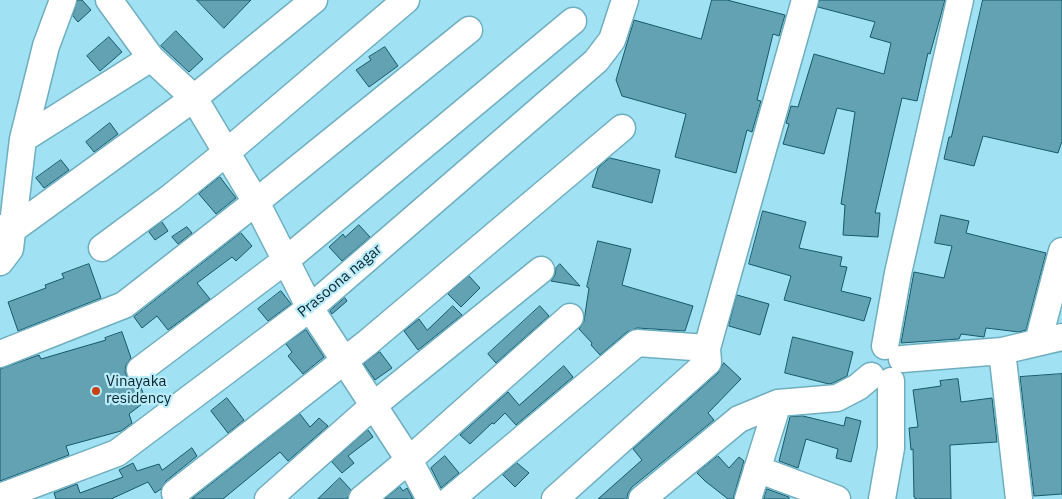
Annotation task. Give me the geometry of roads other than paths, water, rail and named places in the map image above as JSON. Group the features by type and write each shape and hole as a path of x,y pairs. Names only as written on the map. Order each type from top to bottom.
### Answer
{"street":[{"path":"0,262 10,249 6,229 10,166 23,139 46,46 63,0"},
{"path":"109,0 151,58 194,98 256,202 310,308 409,460 430,499"},
{"path":"6,229 194,98 314,0"},
{"path":"102,248 171,197 227,152 406,0"},
{"name":"Prasoona nagar","path":"0,497 32,493 116,453 310,308 596,61 612,40 625,0"},
{"path":"555,499 708,362 707,348 805,0"},
{"path":"882,499 891,448 887,365 898,273 960,0"},
{"path":"140,370 286,260 573,21"},
{"path":"0,354 124,306 469,30"},
{"path":"23,139 151,58"},
{"path":"175,493 345,360 622,128"},
{"path":"642,499 739,419 778,403 837,398 858,387 887,365 1002,350 1050,340 1062,251"},
{"path":"268,499 374,405 541,270"},
{"path":"362,499 409,460 570,317"},
{"path":"451,499 637,343 707,348"},
{"path":"1002,350 1018,499"},
{"path":"748,499 778,403"},
{"path":"757,469 837,499"}],"place":[{"name":"Vinayaka residency","path":"96,391"}]}
